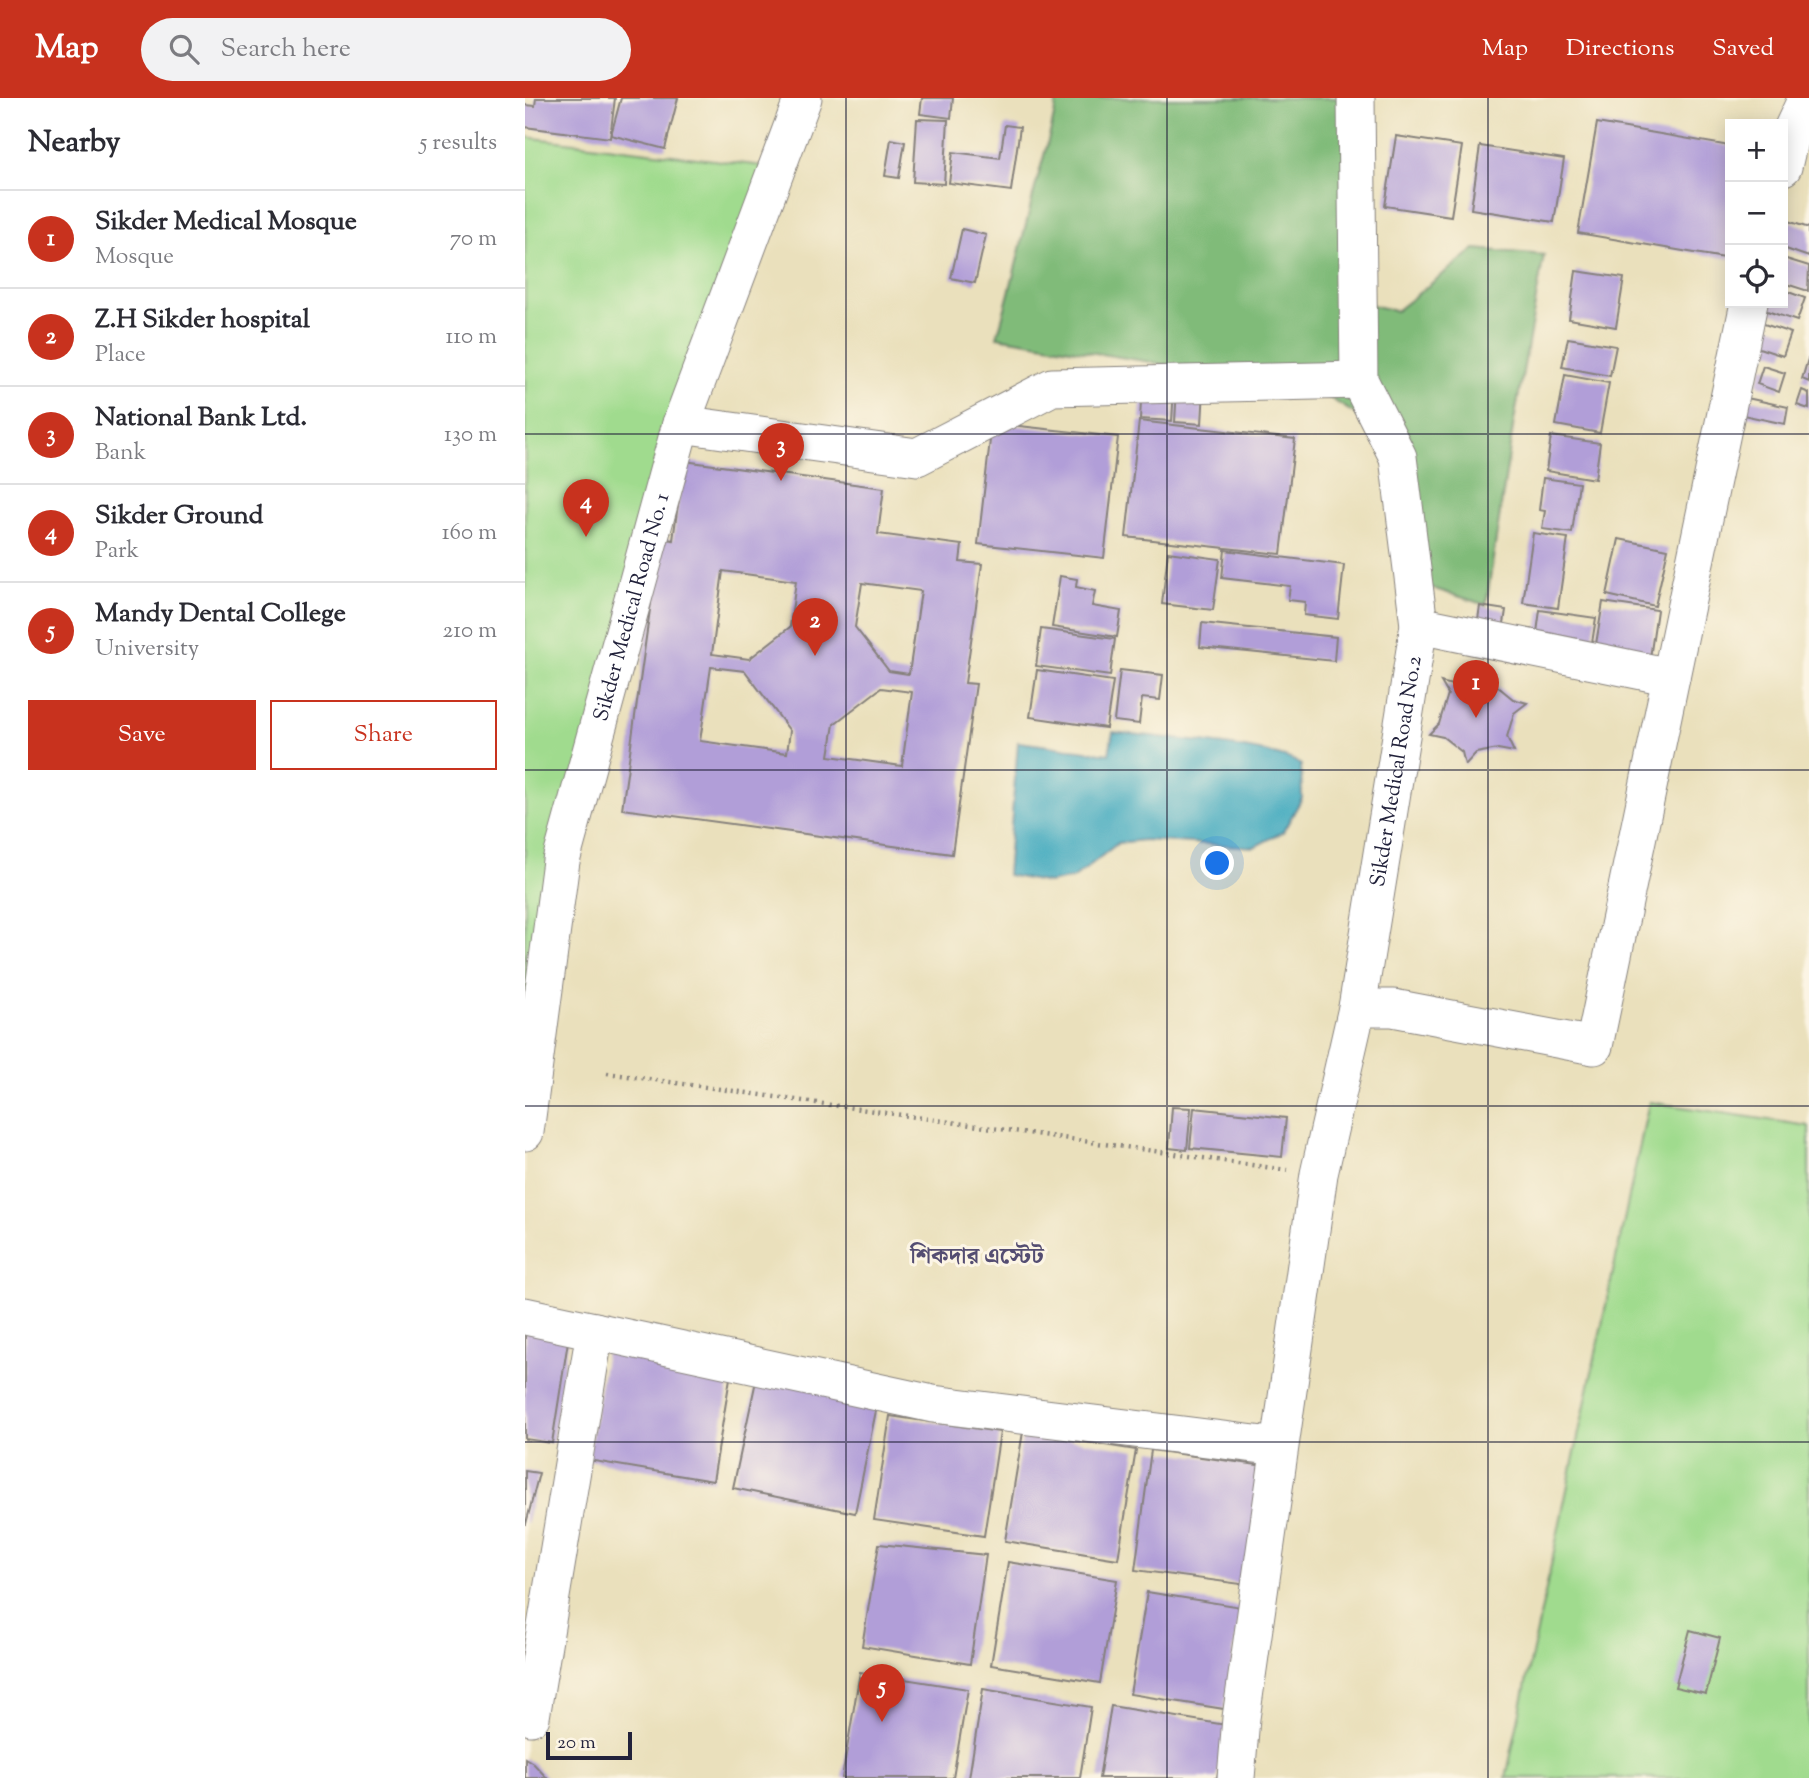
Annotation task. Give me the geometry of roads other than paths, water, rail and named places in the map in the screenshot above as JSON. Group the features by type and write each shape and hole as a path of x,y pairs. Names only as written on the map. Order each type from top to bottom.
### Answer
{"street":[{"name":"Sikder Medical Road No. 1","path":"525,1132 561,861 681,424 803,98"},
{"name":"Sikder Medical Road No.2","path":"1236,1778 1241,1718 1319,1174 1356,1008 1419,625 1398,457 1359,380 1356,98"},
{"path":"1788,145 1791,132 1807,98"},
{"path":"1356,1008 1393,1008 1594,1046 1748,308"},
{"path":"681,424 917,457 1052,387 1359,380"},
{"path":"1419,625 1671,677"},
{"path":"525,1316 933,1404 1279,1447"},
{"path":"531,1717 595,1331"}],"water":[{"path":"1113,732 1242,748 1289,759 1301,765 1302,798 1283,832 1254,847 1144,840 1118,843 1074,878 1048,883 1007,875 1018,742 1109,754"}],"place":[{"name":"National Bank Ltd.","path":"781,481"},
{"name":"Sikder Ground","path":"586,537"},
{"name":"Z.H Sikder hospital","path":"815,656"},
{"name":"Sikder Medical Mosque","path":"1476,718"},
{"name":"Mandy Dental College","path":"882,1722"}],"district":[{"name":"শিকদার এস্টেট","path":"977,1255"}]}
